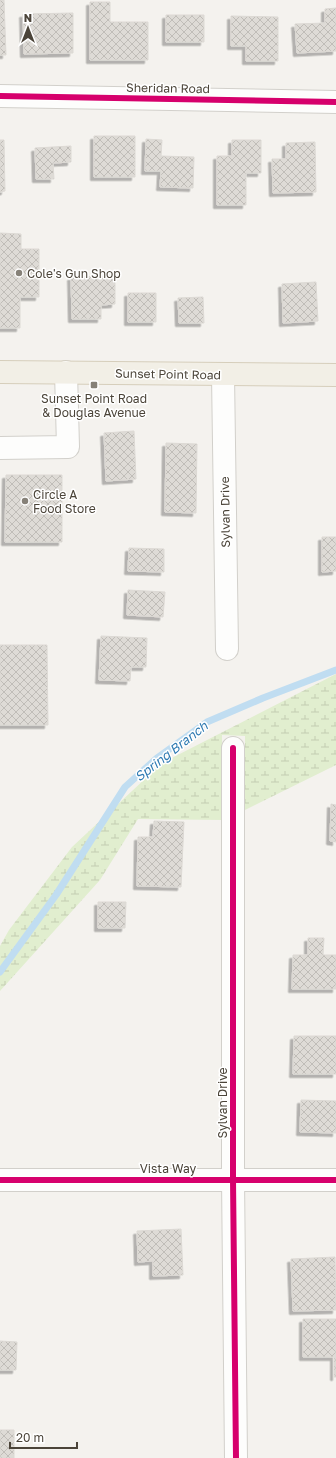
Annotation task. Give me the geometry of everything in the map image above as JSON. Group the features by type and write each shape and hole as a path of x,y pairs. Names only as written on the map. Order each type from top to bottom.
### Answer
{"main road":[{"name":"Sunset Point Road","path":"0,372 336,375"}],"street":[{"name":"Sheridan Road","path":"0,96 336,102"},
{"path":"0,448 68,447 66,372"},
{"name":"Sylvan Drive","path":"223,375 227,649"},
{"name":"Sylvan Drive","path":"233,748 233,1179 236,1458"},
{"name":"Vista Way","path":"0,1180 336,1180"}],"green space":[{"path":"336,674 336,765 245,810 245,736 222,735 222,820 138,819 100,880 0,991 0,946 9,930 72,847 162,763"}],"building":[{"path":"0,0 4,0 6,55 0,55"},
{"path":"90,2 110,2 110,22 148,22 148,60 90,60"},
{"path":"336,8 336,51 297,53 295,24 325,23 325,9"},
{"path":"73,13 73,53 24,54 23,14"},
{"path":"166,15 204,15 204,42 166,42"},
{"path":"231,16 278,17 278,61 246,61 246,46 231,46"},
{"path":"94,136 135,136 135,177 94,177"},
{"path":"146,139 162,140 161,156 194,157 193,188 160,187 161,171 145,171"},
{"path":"0,140 4,140 5,191 0,192"},
{"path":"232,140 261,140 261,173 246,173 246,205 217,205 217,156 232,156"},
{"path":"315,142 316,192 273,193 272,159 286,159 286,143"},
{"path":"71,146 71,162 53,163 54,179 36,179 35,148"},
{"name":"Cole's Gun Shop","path":"0,233 21,234 21,249 39,249 39,297 20,297 20,328 0,328"},
{"path":"115,276 115,304 101,305 101,319 72,319 71,277"},
{"path":"316,282 318,321 283,323 282,284"},
{"path":"128,293 156,293 156,322 128,322"},
{"path":"203,297 204,323 179,323 178,298"},
{"path":"134,431 136,479 106,481 104,433"},
{"path":"166,443 197,444 196,513 165,512"},
{"path":"6,475 62,475 62,542 5,542"},
{"path":"322,537 336,537 336,571 322,572"},
{"path":"129,548 164,549 164,572 128,571"},
{"path":"128,590 165,592 163,617 127,615"},
{"path":"101,636 147,638 146,667 131,667 130,681 99,680"},
{"path":"0,645 47,645 48,725 0,725"},
{"path":"331,804 336,805 336,842 330,841"},
{"path":"154,821 184,822 181,887 137,886 138,837 153,837"},
{"path":"98,902 126,902 125,928 98,928"},
{"path":"308,938 324,938 323,955 336,955 336,989 292,989 293,955 308,955"},
{"path":"294,1036 336,1036 336,1074 293,1074"},
{"path":"301,1100 336,1101 336,1133 300,1132"},
{"path":"181,1229 183,1275 153,1276 153,1261 138,1262 137,1231"},
{"path":"335,1257 336,1310 293,1311 291,1259"},
{"path":"303,1319 336,1319 336,1377 334,1377 334,1357 303,1357"},
{"path":"0,1341 17,1342 16,1370 0,1370"},
{"path":"0,1430 14,1430 14,1458 0,1458"}],"waterway":[{"name":"Spring Branch","path":"0,972 56,895 125,787 157,758 207,722 263,698 336,670"}],"cycle path":[{"path":"0,96 336,102"},
{"path":"233,748 233,1179 236,1458"},
{"path":"0,1180 336,1180"}],"place":[{"name":"Cole's Gun Shop","path":"19,273"},
{"name":"Sunset Point Road & Douglas Avenue","path":"94,385"},
{"name":"Circle A Food Store","path":"25,501"}]}
